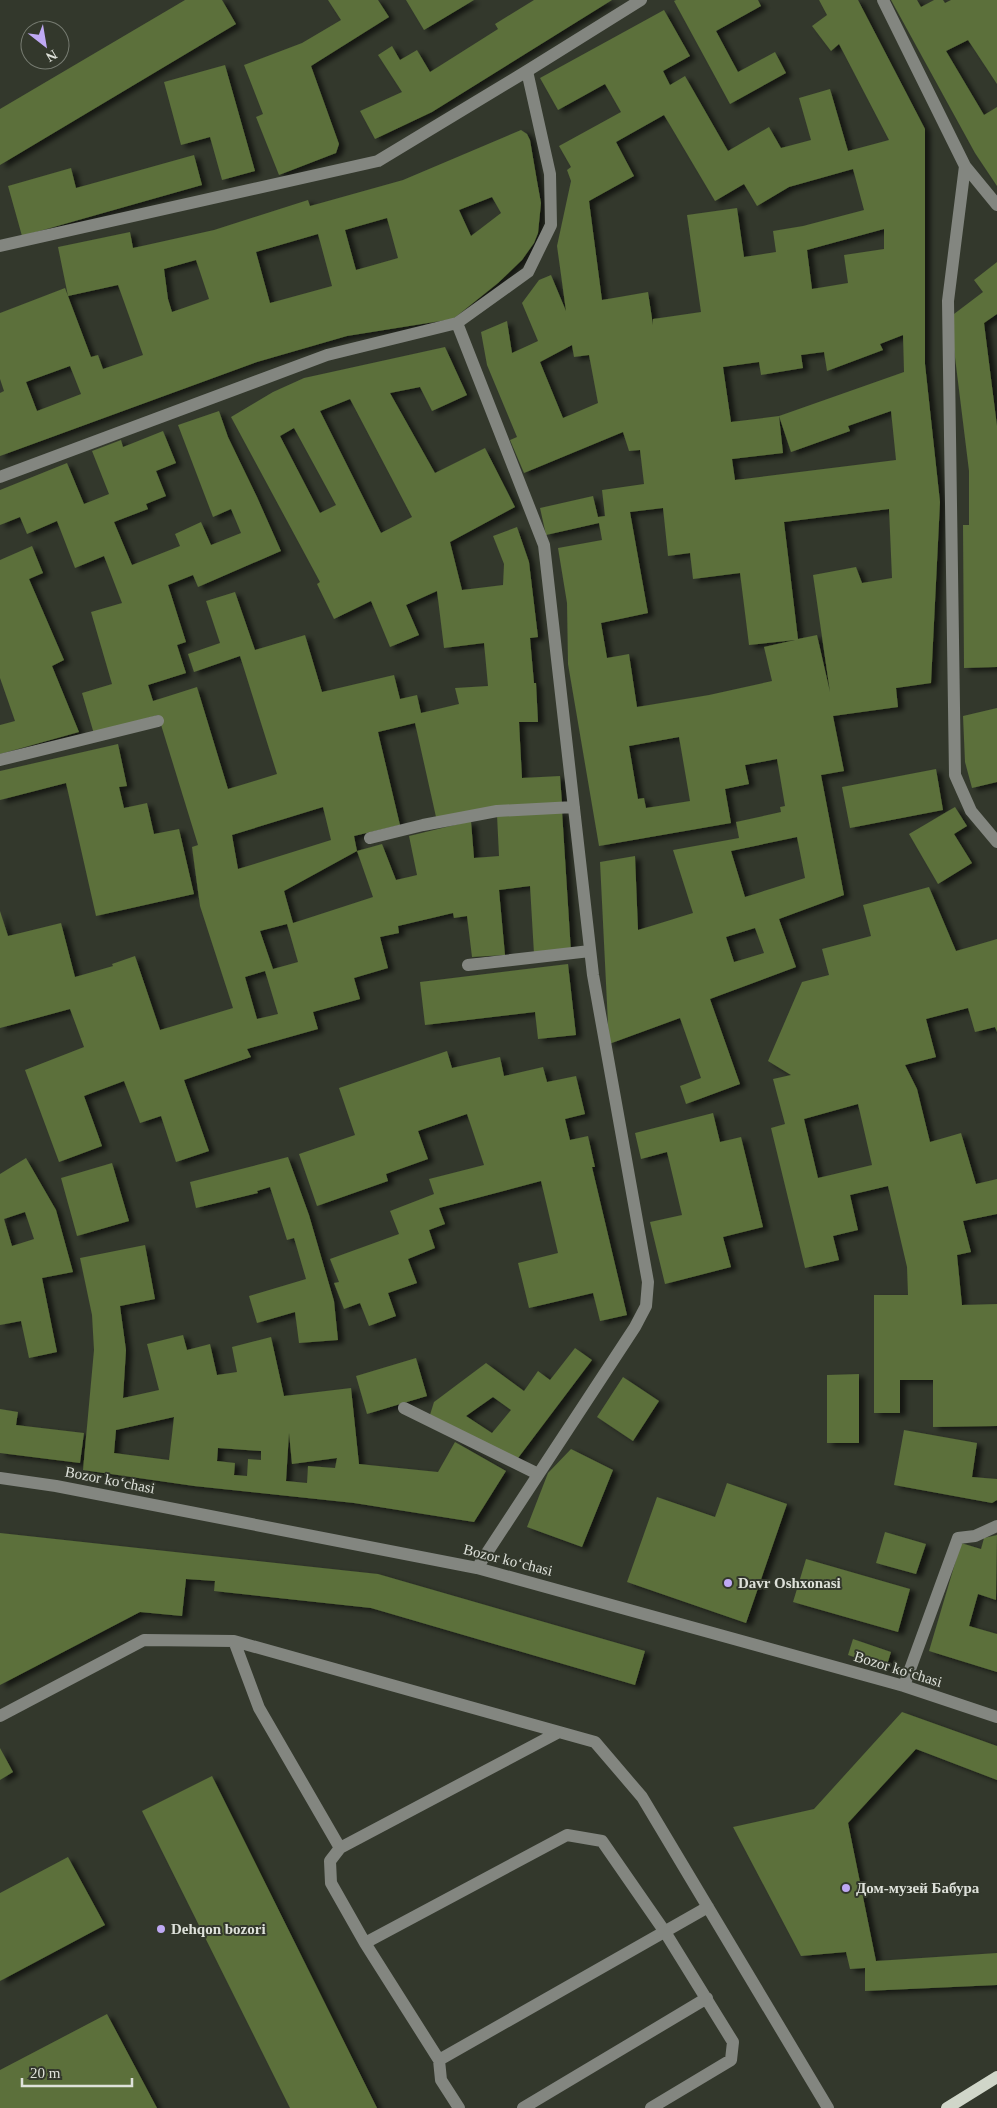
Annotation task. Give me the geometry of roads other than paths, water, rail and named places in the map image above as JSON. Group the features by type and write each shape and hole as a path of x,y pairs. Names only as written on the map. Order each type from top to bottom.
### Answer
{"main road":[{"path":"947,2108 997,2077"}],"street":[{"path":"0,246 378,161 528,71 641,0"},
{"path":"883,0 965,166 997,205"},
{"path":"0,476 327,355 457,323 528,272 551,225 550,174 528,71"},
{"path":"965,166 948,301 955,775 971,810 997,842"},
{"path":"457,323 544,545 590,951 648,1282 646,1306 635,1327 478,1568"},
{"path":"0,760 158,722"},
{"path":"370,838 423,825 497,811 574,806"},
{"path":"468,965 590,951"},
{"path":"404,1408 538,1474"},
{"name":"Bozor koʻchasi","path":"0,1478 56,1486 478,1568 904,1686 997,1717"},
{"path":"904,1686 958,1538 975,1536 997,1526"},
{"path":"0,1716 144,1640 234,1641 595,1742 642,1797 828,2108"},
{"path":"234,1641 259,1708 340,1848"},
{"path":"460,2108 442,2080 439,2060 330,1883 330,1861 340,1848 559,1732"},
{"path":"366,1943 567,1835 602,1841 665,1932 733,2042 731,2060 651,2108"},
{"path":"439,2060 708,1908"},
{"path":"523,2108 706,1998"}],"place":[{"name":"Davr Oshxonasi","path":"728,1583"},
{"name":"Дом-музей Бабура","path":"846,1888"},
{"name":"Dehqon bozori","path":"161,1929"}]}
